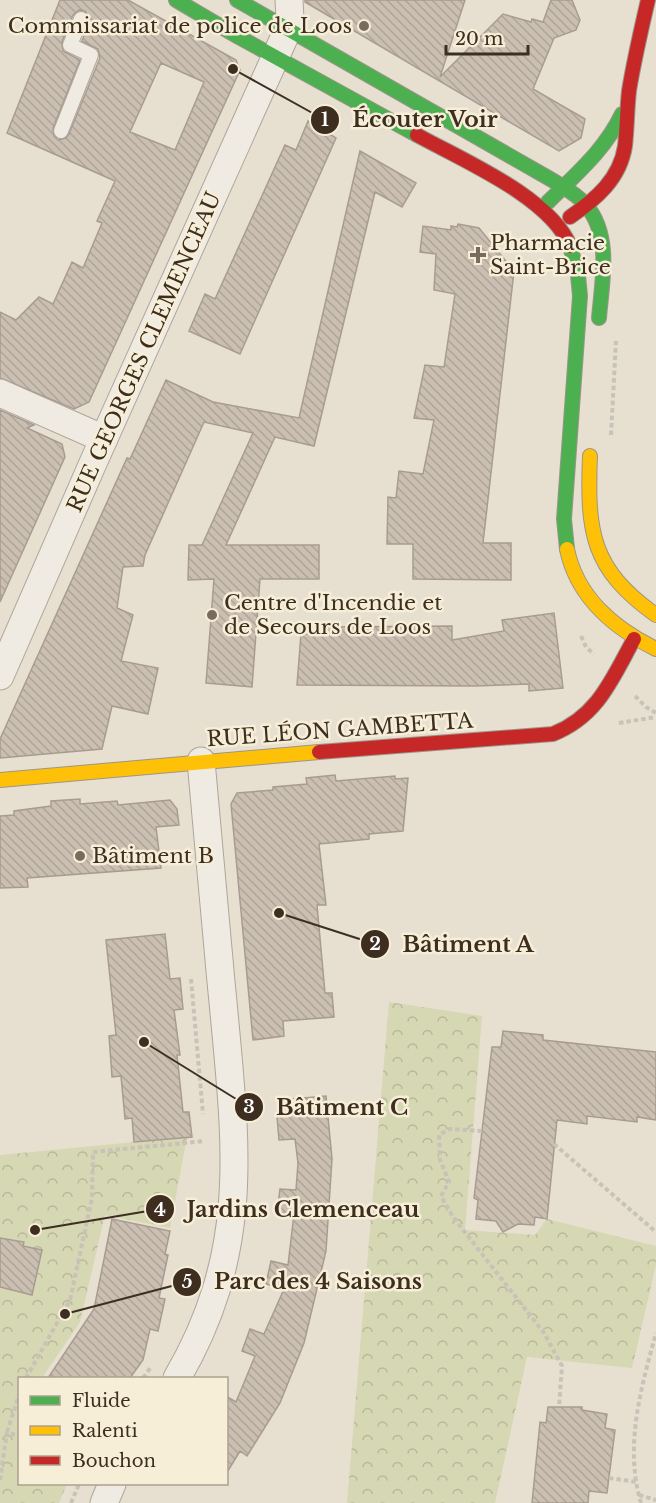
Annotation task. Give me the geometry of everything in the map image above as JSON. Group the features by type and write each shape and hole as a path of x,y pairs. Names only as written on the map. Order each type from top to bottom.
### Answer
{"main road":[{"path":"176,0 504,183 543,209 559,224 576,260 580,282 564,519 570,562 575,576 591,601 604,615 634,639 656,649"},
{"path":"237,0 562,186 587,206 598,224 603,242 599,328"},
{"path":"559,224 587,206 607,186 620,165 626,136 628,101 648,0"},
{"path":"543,209 562,186 590,162 608,142 628,101"},
{"path":"591,445 589,500 591,527 600,554 614,579 632,599 656,615"},
{"name":"RUE LÉON GAMBETTA","path":"0,780 201,761 553,734 576,725 594,709 634,639"}],"street":[{"path":"288,29 289,0"},
{"name":"RUE GEORGES CLEMENCEAU","path":"0,676 288,29"},
{"path":"0,393 104,439"},
{"path":"178,1377 214,1301 227,1245 234,1188 234,1125 201,761"},
{"path":"104,1503 112,1485"}],"lane":[{"path":"61,131 91,55 70,45 81,19"}],"path":[{"path":"610,444 617,337"},
{"path":"190,970 203,1118"},
{"path":"204,1130 205,1151"},
{"path":"482,1131 449,1130 439,1134 440,1160 448,1182 441,1196 453,1216 544,1334 558,1358 562,1366 559,1407"},
{"path":"27,1377 69,1300 92,1198 93,1152 205,1141"},
{"path":"554,1144 656,1232"},
{"path":"640,1503 634,1461 634,1420 656,1333"},
{"path":"144,1377 157,1357"},
{"path":"0,1480 8,1432 18,1399"},
{"path":"8,1432 18,1436"},
{"path":"609,1478 637,1482"},
{"path":"71,1503 78,1485"},
{"path":"638,1495 656,1500"}],"green space":[{"path":"389,1002 482,1016 465,1230 535,1235 547,1219 656,1246 656,1265 632,1368 527,1357 495,1503 347,1503"},
{"path":"187,1137 170,1228 105,1215 80,1322 43,1377 18,1377 18,1485 67,1485 59,1503 0,1503 0,1155"}],"building":[{"path":"60,0 128,0 236,60 240,70 89,402 74,409 0,378 0,312 16,320 39,297 53,304 72,262 83,268 102,223 97,221 115,181 7,133","holes":["79,10 85,11 90,18 82,41 98,49 100,58 69,134 66,138 58,140 54,136 53,128 80,60 63,51 62,42 73,15","161,63 204,82 175,150 130,132"]},
{"path":"305,0 465,0 440,77 503,14 531,22 532,19 543,22 551,0 572,0 580,20 576,30 554,38 533,89 585,119 581,138 559,151"},
{"path":"308,121 336,138 240,354 189,331 205,294 215,299 285,145 296,150"},
{"path":"360,151 416,183 402,207 375,192 314,446 275,437 226,545 319,545 319,579 260,579 252,687 206,683 214,579 188,580 189,545 202,545 253,433 204,422 145,555 143,566 123,567 117,608 133,615 121,661 158,668 148,714 112,706 102,749 0,758 0,739 127,458 130,459 166,380 213,402 299,418"},
{"path":"458,224 479,228 514,271 483,543 511,543 511,580 413,579 413,544 387,544 388,497 396,498 399,471 423,474 434,420 414,418 425,365 444,367 455,294 434,290 436,254 420,252 423,226 451,230 451,226 457,227"},
{"path":"0,410 34,425 27,428 62,444 65,457 0,602"},
{"path":"554,613 563,688 529,691 529,684 297,685 301,634 326,634 326,627 452,626 452,640 504,631 502,620"},
{"path":"335,775 336,781 395,776 395,779 408,778 403,831 369,834 369,839 319,844 326,905 317,905 325,993 332,993 334,1017 283,1021 284,1036 253,1040 231,804 237,793 307,784 306,778"},
{"name":"Bâtiment B","path":"80,799 80,804 117,801 118,805 170,800 177,809 179,825 156,827 161,868 27,878 28,887 0,888 0,816 14,815 14,811 51,806 51,801"},
{"path":"165,934 170,979 180,978 183,1009 174,1010 180,1055 177,1055 183,1112 189,1112 192,1137 134,1142 132,1118 125,1119 121,1076 112,1077 109,1036 116,1035 106,940"},
{"path":"503,1031 543,1035 543,1040 656,1052 656,1120 637,1117 637,1122 587,1116 587,1124 557,1120 547,1219 535,1217 534,1225 518,1224 503,1232 496,1221 476,1219 478,1200 474,1198 492,1047 501,1047"},
{"path":"326,1096 332,1159 326,1251 304,1343 280,1403 247,1456 240,1451 228,1471 228,1397 236,1402 255,1356 242,1351 250,1329 264,1334 284,1289 266,1284 271,1261 288,1265 294,1214 277,1213 280,1189 296,1190 298,1163 295,1139 279,1140 277,1117 294,1115 292,1099"},
{"path":"112,1219 170,1231 165,1254 168,1255 159,1298 165,1299 158,1331 150,1329 143,1360 131,1377 49,1377 94,1309"},
{"path":"0,1238 24,1242 23,1246 42,1250 32,1295 0,1287"},
{"path":"548,1407 582,1407 582,1410 607,1414 605,1428 615,1430 607,1493 589,1491 588,1503 532,1503 540,1422 546,1423"}],"traffic: fast":[{"path":"176,0 417,135"},
{"path":"237,0 578,197 594,217 602,245 603,274 599,318"},
{"path":"548,202 598,150 622,114"},
{"path":"567,549 564,519 580,296 578,275 570,246"}],"traffic: slow":[{"path":"590,456 590,506 592,528 598,547 606,565 618,581 634,598 656,615"},
{"path":"567,549 572,567 588,597 612,621 656,649"},
{"path":"0,780 319,752"}],"traffic: jam":[{"path":"570,217 598,195 612,178 622,158 629,91 648,0"},
{"path":"417,135 480,168 525,196 560,228 570,246"},
{"path":"319,752 553,734 582,717 593,707 611,682 634,639"}],"place":[{"name":"Commissariat de police de Loos","path":"364,26"},
{"name":"Écouter Voir","path":"233,69"},
{"name":"Pharmacie Saint-Brice","path":"478,255"},
{"name":"Centre d'Incendie et de Secours de Loos","path":"212,615"},
{"name":"Bâtiment B","path":"80,856"},
{"name":"Bâtiment A","path":"279,913"},
{"name":"Bâtiment C","path":"144,1042"},
{"name":"Jardins Clemenceau","path":"35,1230"},
{"name":"Parc des 4 Saisons","path":"65,1314"}]}
